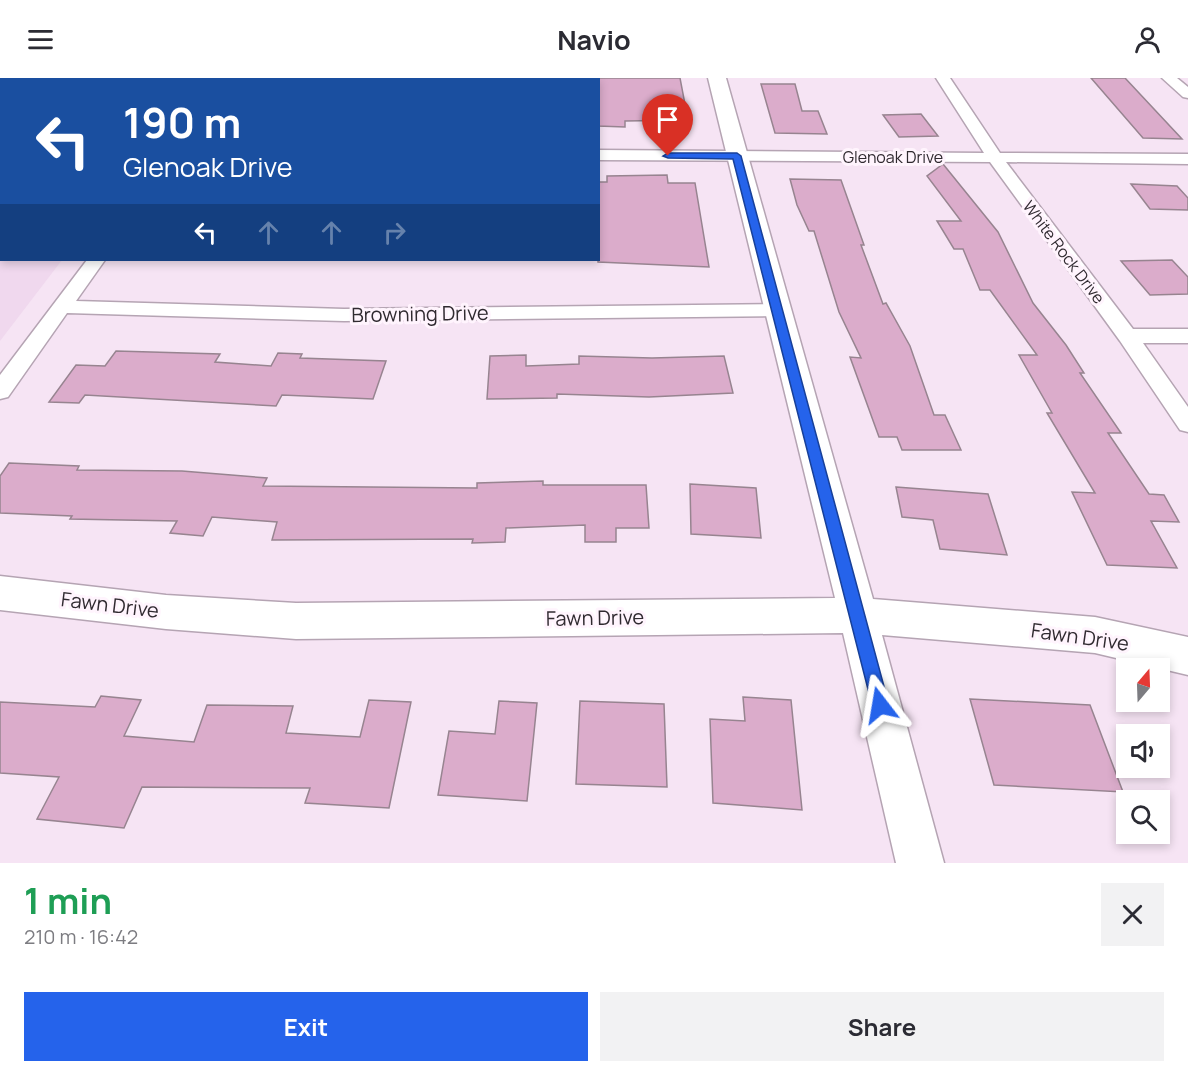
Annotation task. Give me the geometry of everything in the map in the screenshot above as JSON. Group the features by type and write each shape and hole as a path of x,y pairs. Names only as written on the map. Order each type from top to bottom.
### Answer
{"street":[{"path":"717,78 858,615 920,863"},
{"name":"White Rock Drive","path":"943,78 995,158 1127,336 1188,424"},
{"path":"1169,78 1188,94"},
{"name":"Glenoak Drive","path":"600,155 1188,159"},
{"path":"0,391 95,261"},
{"name":"Browning Drive","path":"62,307 344,315 778,310"},
{"path":"1127,336 1188,336"},
{"name":"Fawn Drive","path":"0,593 166,612 296,621 858,615 1095,635 1188,656"}],"shaded area":[{"path":"0,261 61,261 0,341"}],"building":[{"path":"600,78 680,78 688,120 625,121 625,127 600,126"},
{"path":"1091,78 1125,78 1182,139 1143,138"},
{"path":"761,84 795,84 802,111 818,111 827,134 775,133"},
{"path":"921,114 938,136 899,137 883,115"},
{"path":"943,164 998,232 1033,303 1066,345 1084,373 1080,373 1121,433 1108,433 1149,494 1164,495 1179,522 1151,521 1177,568 1107,565 1072,492 1095,493 1047,413 1052,413 1019,355 1037,355 990,290 980,290 963,249 954,249 937,221 961,221 927,176"},
{"path":"667,175 668,183 695,183 709,267 598,262 600,261 600,182 607,182 607,176"},
{"path":"790,179 841,180 864,245 861,245 883,304 886,303 910,346 934,415 945,415 961,450 902,450 897,437 879,437 850,357 861,358 839,312 814,231 809,231 797,205"},
{"path":"1131,184 1177,186 1188,198 1188,210 1150,209"},
{"path":"1172,260 1188,277 1188,294 1150,295 1121,261"},
{"path":"116,351 220,354 215,362 271,366 278,353 302,354 300,358 386,361 373,399 282,395 276,406 85,395 79,403 49,402 76,365 105,366"},
{"path":"526,355 526,366 579,364 579,356 652,358 724,356 733,393 649,397 557,394 557,398 487,399 490,356"},
{"path":"9,463 79,466 77,470 182,471 267,478 263,486 477,488 477,483 543,481 543,485 646,485 649,528 616,528 616,542 585,542 585,525 506,528 505,542 472,543 473,539 272,540 277,522 212,517 203,536 170,533 177,521 70,519 72,516 0,513 0,476"},
{"path":"690,484 756,488 761,538 691,534"},
{"path":"896,487 988,494 1007,555 940,549 933,520 902,517"},
{"path":"101,696 141,700 124,736 194,742 207,705 293,706 286,733 360,737 369,700 411,702 389,808 305,803 310,788 142,787 124,828 37,819 59,777 0,773 0,702 95,707"},
{"path":"743,697 791,700 802,810 713,803 710,719 745,721"},
{"path":"970,699 1090,705 1122,790 1116,792 994,785"},
{"path":"499,701 537,703 527,801 438,795 449,731 495,734"},
{"path":"580,701 664,704 667,787 576,784"}],"route":[{"path":"668,156 737,156 880,705"}]}
